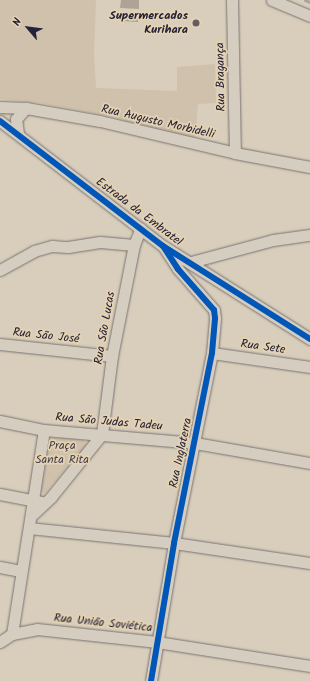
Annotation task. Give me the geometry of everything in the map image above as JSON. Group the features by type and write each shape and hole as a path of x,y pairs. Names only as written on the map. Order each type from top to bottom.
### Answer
{"street":[{"name":"Rua Bragança","path":"232,0 235,153"},
{"path":"272,0 310,16"},
{"name":"Rua Augusto Morbidelli","path":"0,107 26,108 100,121 235,153 310,167"},
{"path":"18,133 16,119 26,108"},
{"name":"Estrada da Embratel","path":"0,121 18,133 163,246 191,262 310,339"},
{"name":"Rua São Lucas","path":"102,434 112,356 134,245 141,228"},
{"path":"191,262 273,240 310,235"},
{"path":"0,270 34,251 52,246 68,247 100,242 134,245"},
{"name":"Rua Inglaterra","path":"151,681 174,543 212,353 214,310 178,269 163,246"},
{"name":"Rua São José","path":"0,344 112,356"},
{"name":"Rua Sete","path":"212,353 310,367"},
{"name":"Rua São Judas Tadeu","path":"0,422 44,430 195,443 310,463"},
{"path":"39,502 44,430"},
{"path":"0,642 12,634 21,571 32,515 39,502 102,434"},
{"path":"0,494 39,502"},
{"path":"29,528 174,543 310,564"},
{"path":"0,566 21,571"},
{"name":"Rua União Soviética","path":"12,634 36,629 157,642 310,666"}],"green space":[{"path":"0,0 96,0 94,53 96,88 177,91 177,67 215,64 216,103 198,104 195,139 112,117 41,103 0,99"},
{"name":"Praça Santa Rita","path":"54,436 83,440 87,445 44,494 39,489 48,441"}],"shaded area":[{"path":"121,0 139,0 139,9 120,8"},
{"path":"121,13 138,13 138,22 120,21"}],"waterway":[{"path":"305,0 310,2"}],"cycle path":[{"path":"0,121 163,246 310,339"},
{"path":"151,681 174,543 212,353 215,318 214,310 178,269 163,246"}],"place":[{"name":"Supermercados Kurihara","path":"196,23"}]}
